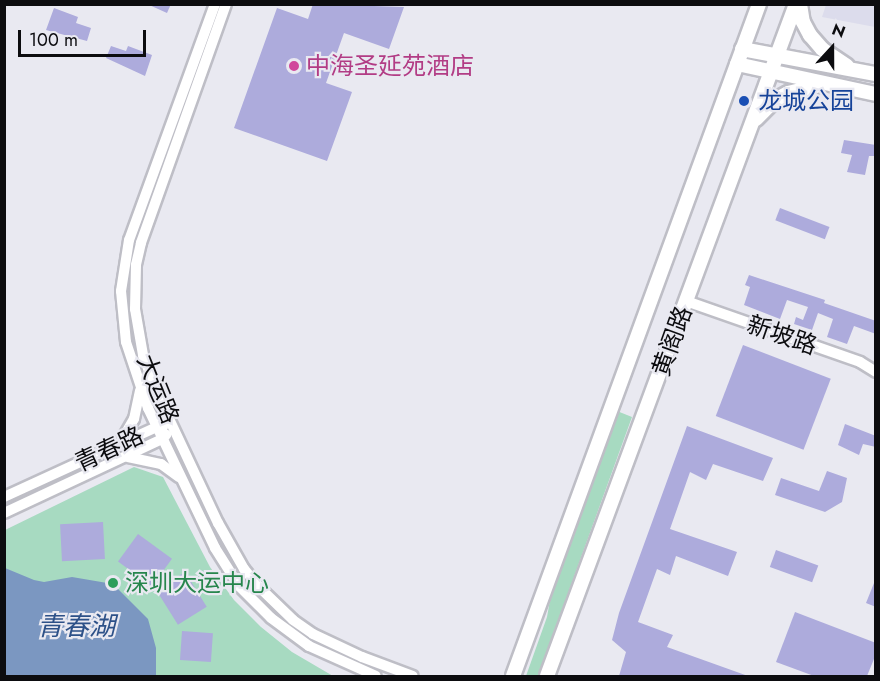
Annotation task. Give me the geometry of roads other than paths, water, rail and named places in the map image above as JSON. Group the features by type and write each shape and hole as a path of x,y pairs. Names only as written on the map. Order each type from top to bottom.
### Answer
{"main road":[{"name":"黄阁路","path":"513,676 759,4"},
{"name":"黄阁路","path":"550,673 776,58 798,4"},
{"path":"798,4 803,22 822,49 857,71"},
{"path":"742,50 776,58 876,74"},
{"path":"737,64 876,94"},
{"path":"751,126 762,111 788,93 816,86 832,86"},
{"path":"501,676 519,659"}],"street":[{"name":"大运路","path":"215,4 136,216 123,265 122,316 126,342 140,388 162,439 226,569 252,600 271,618 309,646 376,676"},
{"name":"大运路","path":"226,4 147,222 136,265 135,309 143,356 172,426 232,550 244,569 274,603 293,620 337,646 413,676"},
{"name":"新坡路","path":"686,301 860,362 876,372"},
{"path":"117,445 134,419 140,388"},
{"name":"青春路","path":"4,497 157,427 172,426"},
{"name":"青春路","path":"4,513 162,439 172,426"},
{"path":"124,457 142,458 161,464 183,482"}],"water":[{"name":"青春湖","path":"5,568 44,582 72,577 113,584 148,619 156,648 156,676 5,676"}],"place":[{"name":"中海圣延苑酒店","path":"294,66"},
{"name":"龙城公园","path":"744,101"},
{"name":"深圳大运中心","path":"113,583"}]}
